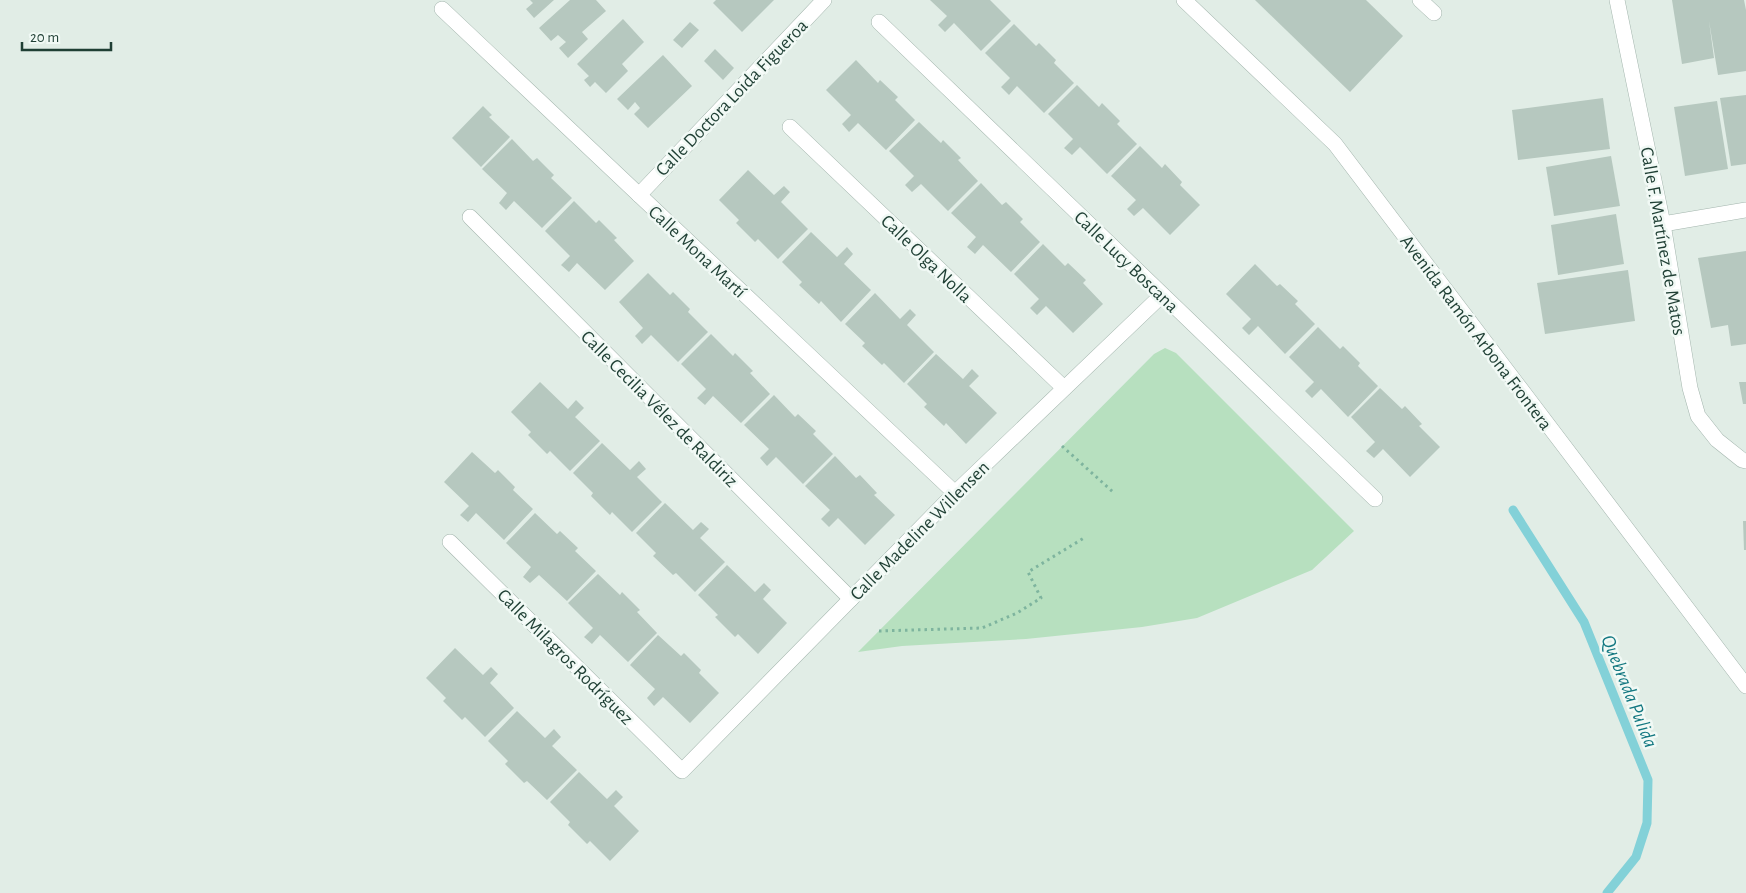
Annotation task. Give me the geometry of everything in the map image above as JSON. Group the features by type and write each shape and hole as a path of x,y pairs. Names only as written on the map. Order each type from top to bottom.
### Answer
{"street":[{"name":"Calle Doctora Loida Figueroa","path":"639,195 824,0"},
{"name":"Avenida Ramón Arbona Frontera","path":"1184,0 1335,144 1746,686"},
{"path":"1420,0 1434,13"},
{"name":"Calle F. Martínez de Matos","path":"1617,0 1663,224 1690,388 1698,416 1717,440 1742,460 1746,461"},
{"name":"Calle Mona Martí","path":"442,9 955,494"},
{"name":"Calle Lucy Boscana","path":"879,22 1375,500"},
{"name":"Calle Olga Nolla","path":"790,127 1064,388"},
{"path":"1663,224 1746,210"},
{"name":"Calle Cecilia Vélez de Raldiriz","path":"470,217 850,600"},
{"name":"Calle Madeline Willensen","path":"682,771 955,494 1162,295"},
{"name":"Calle Milagros Rodríguez","path":"450,542 682,771"}],"path":[{"path":"1062,446 1113,492"},
{"path":"879,631 982,628 1017,613 1041,598 1028,572 1084,538"}],"green space":[{"path":"1165,348 1176,353 1354,531 1312,570 1197,618 1142,627 1026,639 902,646 858,652 1154,354"}],"building":[{"path":"530,0 554,0 534,18 526,9 533,3"},
{"path":"570,0 596,0 606,11 582,32 588,39 568,58 559,48 566,42 558,35 551,41 539,28"},
{"path":"716,0 774,0 742,32 713,3"},
{"path":"930,0 990,0 1011,21 981,51 954,23 945,32 938,25 947,16"},
{"path":"1255,0 1366,0 1403,36 1350,92"},
{"path":"1672,0 1744,0 1746,10 1746,71 1718,75 1709,21 1714,58 1682,64"},
{"path":"623,19 644,42 622,64 628,71 606,93 595,82 590,87 584,80 589,76 577,64"},
{"path":"690,22 699,30 682,48 673,40"},
{"path":"1014,24 1036,46 1039,43 1056,60 1054,63 1074,83 1044,113 1017,86 1009,95 1001,87 1010,78 985,53"},
{"path":"715,49 734,68 723,80 704,61"},
{"path":"663,55 692,86 648,128 634,114 640,108 635,102 628,110 617,99"},
{"path":"856,60 878,83 880,80 898,97 895,100 915,120 886,150 858,123 849,132 842,124 851,115 826,90"},
{"path":"1077,85 1099,107 1102,103 1120,121 1117,124 1137,144 1107,174 1080,147 1072,155 1064,148 1073,139 1048,114"},
{"path":"1746,95 1746,164 1731,166 1720,98"},
{"path":"1603,98 1610,149 1518,160 1512,110"},
{"path":"1717,101 1728,169 1685,176 1674,107"},
{"path":"483,106 492,115 489,117 510,137 481,167 452,138"},
{"path":"919,122 941,143 943,140 961,158 958,160 978,181 948,211 921,184 912,192 905,185 914,176 889,151"},
{"path":"512,139 533,161 537,158 554,175 551,178 572,198 542,228 514,201 506,210 499,203 507,193 482,169"},
{"path":"1140,146 1162,168 1165,164 1182,182 1180,185 1200,205 1170,235 1143,208 1134,216 1127,209 1136,200 1111,176"},
{"path":"1611,156 1620,206 1554,216 1546,167"},
{"path":"748,170 774,195 784,186 790,192 781,202 808,229 778,259 758,239 755,242 736,223 739,220 719,200"},
{"path":"981,183 1002,205 1006,202 1023,219 1020,222 1040,242 1011,272 983,245 975,254 967,247 976,237 951,213"},
{"path":"574,201 596,223 599,220 617,238 614,240 634,261 605,290 577,263 569,272 561,265 570,256 545,231"},
{"path":"1616,214 1624,264 1558,275 1551,225"},
{"path":"811,232 837,257 847,247 853,254 844,264 871,290 841,322 821,301 819,304 799,285 802,282 782,262"},
{"path":"1043,244 1065,266 1068,263 1086,280 1083,283 1103,304 1073,333 1046,306 1037,315 1030,308 1039,299 1014,274"},
{"path":"1746,251 1746,344 1731,346 1728,325 1711,328 1698,258"},
{"path":"1255,264 1277,286 1280,284 1298,301 1295,304 1315,324 1285,354 1258,326 1249,335 1242,328 1251,319 1226,294"},
{"path":"1628,270 1635,321 1545,334 1537,283"},
{"path":"648,273 670,295 673,292 690,309 688,312 708,332 678,362 651,335 642,344 635,336 643,328 619,302"},
{"path":"875,293 900,319 910,309 916,315 907,325 934,352 904,383 884,363 882,365 862,346 865,343 845,324"},
{"path":"1318,327 1340,349 1343,346 1360,363 1358,366 1378,386 1348,417 1321,389 1312,398 1305,391 1314,382 1289,357"},
{"path":"711,334 733,356 735,353 753,371 750,373 770,394 741,423 713,396 705,405 697,398 706,389 681,364"},
{"path":"936,354 963,379 972,369 979,376 969,386 997,413 966,444 946,423 944,426 924,407 927,404 907,384"},
{"path":"540,382 568,409 576,400 584,408 575,417 600,441 570,471 550,451 547,454 528,435 531,432 511,412"},
{"path":"1739,382 1746,382 1746,404 1743,404"},
{"path":"1380,388 1402,409 1405,406 1422,424 1419,426 1440,447 1410,477 1383,449 1374,458 1366,451 1375,442 1351,417"},
{"path":"774,395 795,417 798,414 816,431 813,434 833,454 803,484 776,457 767,466 760,458 769,449 744,425"},
{"path":"602,443 630,470 639,461 646,469 637,477 662,502 632,532 612,512 610,515 591,496 593,493 573,473"},
{"path":"472,452 495,473 498,470 515,487 513,490 533,509 504,540 476,513 468,522 460,515 469,506 444,482"},
{"path":"835,456 856,478 860,475 877,493 874,495 895,515 865,545 838,518 829,527 821,519 830,510 805,486"},
{"path":"665,503 693,530 701,522 709,529 700,538 725,562 695,592 676,573 673,575 653,556 656,553 636,533"},
{"path":"535,513 557,534 560,531 578,548 575,551 596,571 567,601 539,575 530,583 523,577 531,567 506,543"},
{"path":"1743,521 1746,521 1746,550 1744,550"},
{"path":"727,565 755,592 764,583 771,590 763,599 787,623 758,654 738,634 735,637 715,617 718,615 698,595"},
{"path":"598,574 620,595 622,592 640,610 637,612 657,633 628,662 600,635 592,644 584,637 593,628 568,603"},
{"path":"658,635 681,656 684,653 701,670 699,673 719,693 690,723 663,697 654,706 647,698 655,689 630,665"},
{"path":"455,648 483,675 491,667 498,674 490,683 514,708 485,737 465,717 462,720 443,701 446,698 426,678"},
{"path":"517,711 545,738 554,729 561,737 552,746 577,770 547,800 527,781 524,783 505,764 508,761 488,741"},
{"path":"579,772 607,799 616,790 623,797 614,806 639,831 610,861 590,841 587,844 568,825 570,822 550,802"}],"waterway":[{"name":"Quebrada Pulida","path":"1513,510 1584,622 1648,780 1647,823 1636,857 1607,893"}]}
